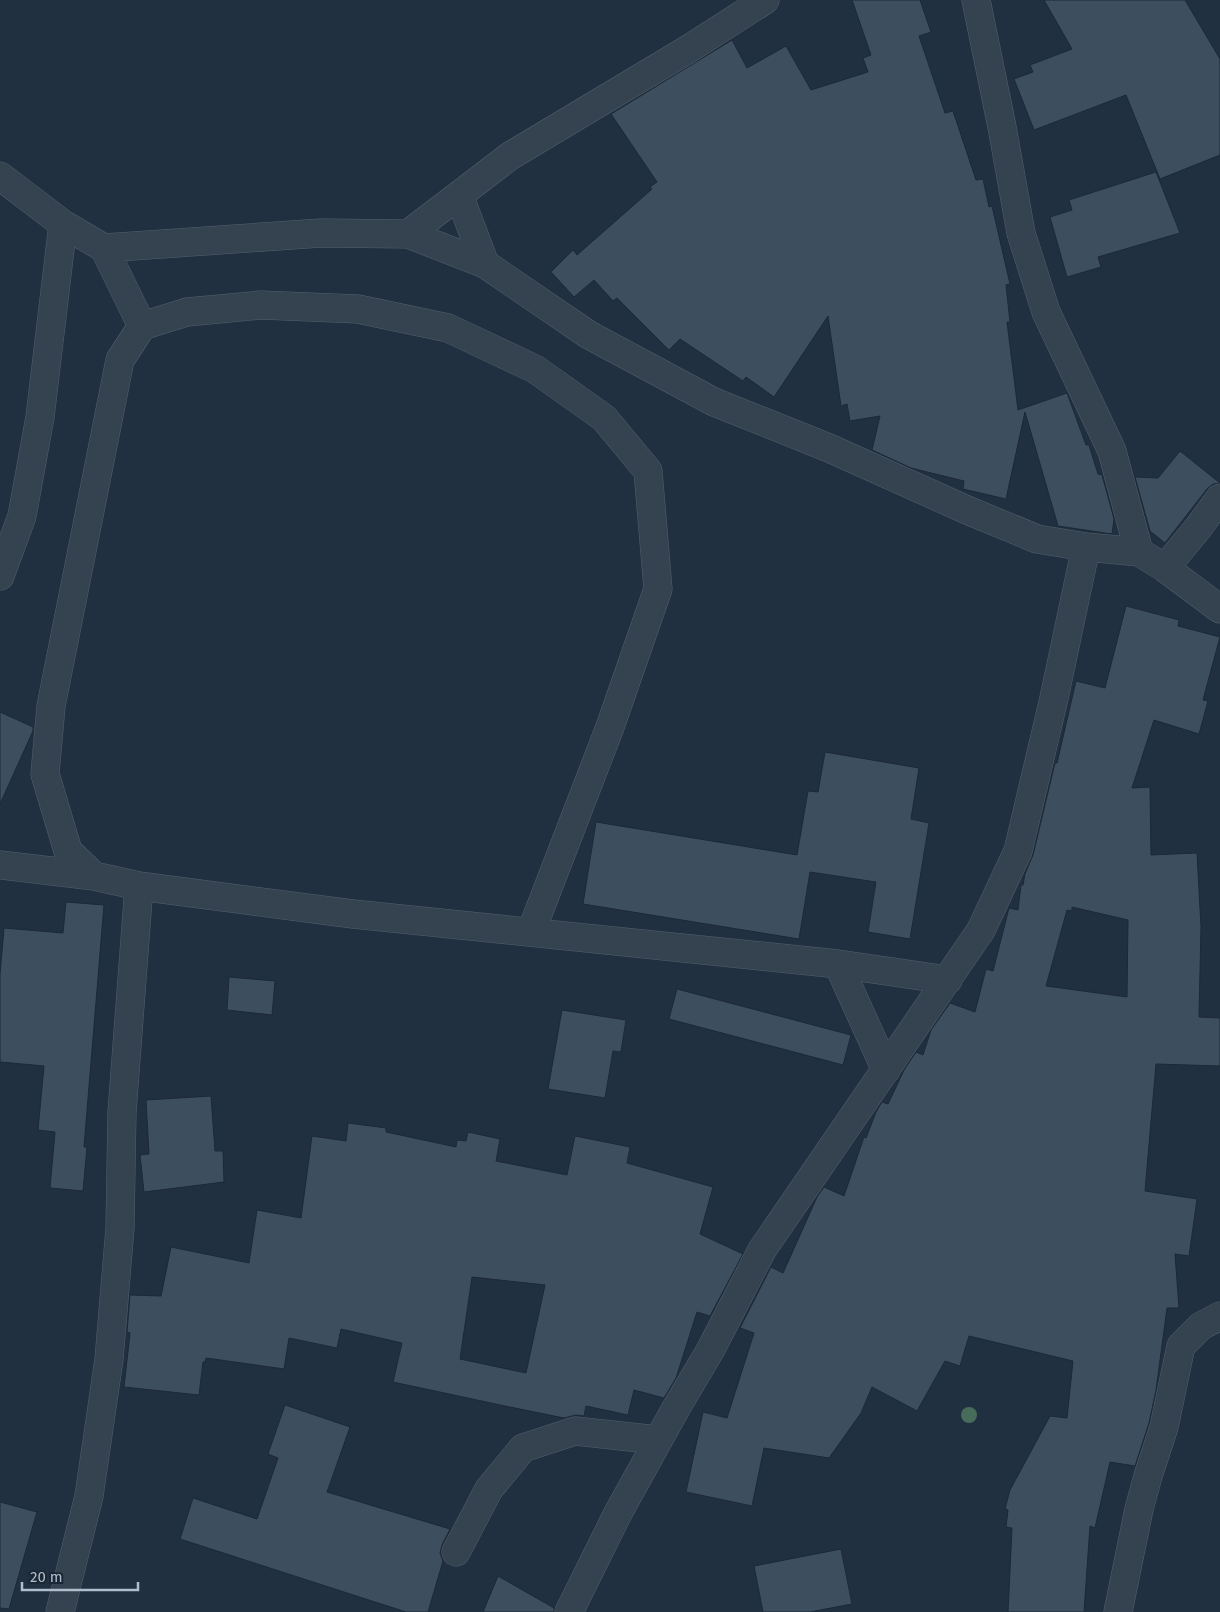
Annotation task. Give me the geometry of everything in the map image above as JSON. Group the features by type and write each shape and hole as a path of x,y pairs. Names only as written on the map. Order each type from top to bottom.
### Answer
{"street":[{"path":"408,234 510,156 687,50 765,0"},
{"path":"976,0 1021,233 1046,312 1112,451 1139,552"},
{"path":"0,176 63,224 104,248 142,326"},
{"path":"459,195 485,264"},
{"path":"0,576 22,516 40,417 63,224"},
{"path":"104,248 321,233 408,234 485,264 589,335 714,402 828,448 1037,539 1086,547 1139,552 1165,568 1220,609"},
{"path":"94,876 68,851 45,774 51,706 120,360 142,326 186,312 261,305 358,309 448,328 535,369 604,418 648,471 658,589 610,727 531,932"},
{"path":"1165,568 1220,498"},
{"path":"569,1612 618,1513 710,1349 762,1250 981,930 1018,851 1054,698 1086,547"},
{"path":"0,866 94,876 139,886 354,914 838,964 948,980"},
{"path":"60,1612 89,1496 109,1358 120,1228 122,1112 139,886"},
{"path":"838,964 886,1070"},
{"path":"1118,1612 1139,1510 1164,1427 1180,1346 1201,1326 1220,1316"},
{"path":"456,1552 489,1489 522,1448 575,1431 658,1440"}],"building":[{"path":"852,0 920,0 931,32 919,36 945,113 953,111 976,180 983,179 989,207 992,206 1010,284 1006,285 1010,322 1007,322 1018,410 1067,393 1086,445 1089,445 1098,474 1102,475 1114,519 1112,534 1058,526 1025,412 1006,499 963,489 964,481 911,468 872,450 880,416 850,421 847,404 841,406 828,316 774,397 746,377 743,381 680,339 669,350 617,298 613,301 594,280 574,297 551,272 573,250 577,255 652,189 650,187 657,182 611,114 732,40 747,68 786,46 811,90 868,72 863,58 871,55"},
{"path":"1044,0 1185,0 1220,59 1220,155 1160,179 1126,95 1034,130 1014,79 1033,72 1030,65 1072,49"},
{"path":"1156,172 1180,233 1098,257 1101,267 1067,277 1050,217 1072,210 1069,200"},
{"path":"1180,451 1220,483 1213,484 1207,489 1165,543 1150,531 1135,477 1158,478"},
{"path":"1126,606 1179,620 1178,626 1220,637 1203,700 1208,701 1199,734 1154,720 1132,788 1150,787 1151,855 1197,853 1201,927 1199,1017 1220,1018 1220,1066 1156,1064 1145,1191 1197,1199 1189,1256 1175,1254 1179,1308 1167,1308 1156,1390 1149,1423 1135,1466 1110,1462 1095,1528 1090,1526 1084,1612 1008,1612 1012,1528 1006,1527 1008,1510 1005,1509 1010,1490 1050,1416 1067,1418 1073,1361 969,1336 960,1366 945,1361 917,1411 872,1387 861,1413 829,1458 764,1448 752,1506 686,1492 703,1412 727,1418 754,1333 740,1328 771,1267 783,1273 817,1197 824,1187 844,1196 864,1137 866,1138 876,1112 882,1102 888,1104 904,1070 916,1052 923,1055 931,1030 950,1003 975,1012 986,969 993,971 1009,908 1018,910 1021,885 1023,885 1025,874 1033,855 1076,681 1105,688","holes":["1072,907 1128,920 1127,997 1046,986 1067,910 1072,911"]},
{"path":"0,712 33,727 33,731 0,804"},
{"path":"825,752 919,768 911,819 929,823 910,939 868,932 876,882 810,872 799,939 583,904 596,822 797,855 808,791 818,792"},
{"path":"66,902 104,905 84,1147 87,1147 83,1191 50,1188 55,1132 38,1130 44,1066 0,1062 0,974 4,928 63,933"},
{"path":"229,977 275,981 272,1015 227,1010"},
{"path":"677,989 851,1035 843,1065 669,1019"},
{"path":"562,1010 626,1020 621,1052 613,1051 605,1098 548,1089"},
{"path":"211,1096 215,1151 223,1151 224,1182 144,1192 140,1155 149,1154 146,1100"},
{"path":"348,1123 386,1128 386,1132 456,1147 457,1140 466,1141 468,1132 500,1139 496,1161 567,1175 575,1136 630,1147 627,1163 713,1187 700,1234 743,1254 710,1316 697,1312 676,1378 664,1398 634,1390 628,1415 586,1406 584,1416 576,1415 564,1418 393,1382 402,1343 341,1329 337,1348 289,1338 284,1369 206,1358 205,1362 203,1362 199,1395 124,1387 130,1333 127,1332 130,1295 161,1296 171,1247 249,1263 257,1210 301,1218 312,1136 346,1141","holes":["472,1277 545,1285 526,1373 460,1359"]},
{"path":"285,1405 350,1427 327,1492 450,1529 442,1545 440,1553 443,1561 428,1612 406,1612 180,1539 193,1498 257,1519 278,1458 268,1454"},
{"path":"0,1502 37,1512 9,1609 0,1608"},
{"path":"841,1549 852,1604 810,1612 763,1612 754,1566"},
{"path":"498,1576 554,1608 554,1612 483,1612"}]}
